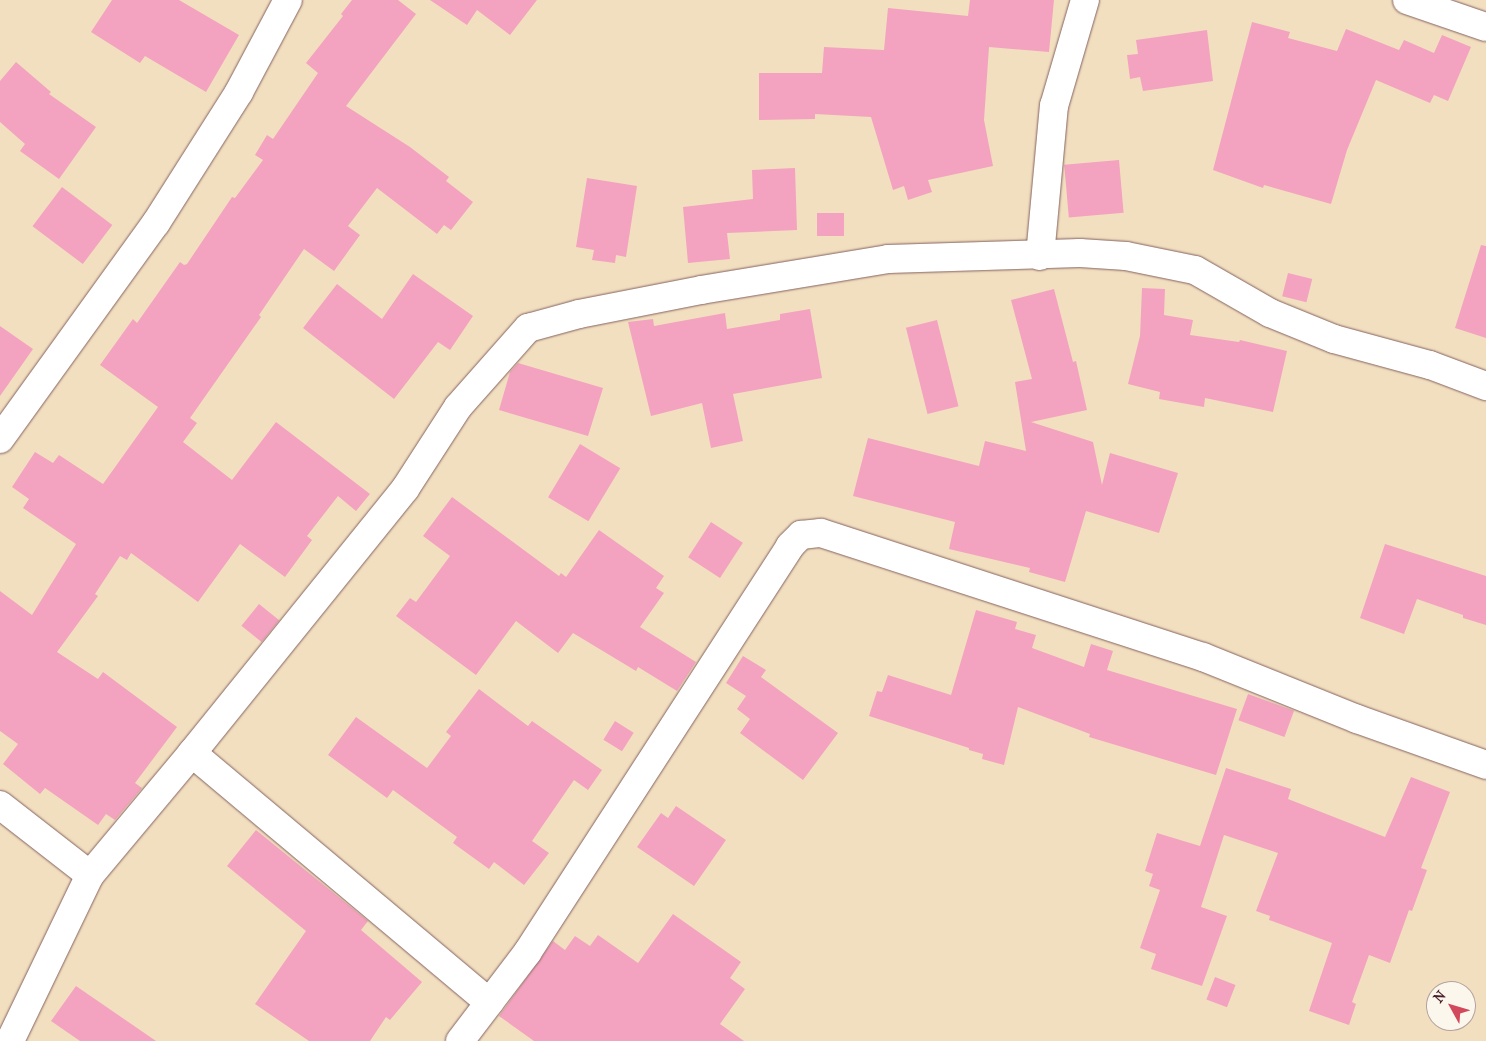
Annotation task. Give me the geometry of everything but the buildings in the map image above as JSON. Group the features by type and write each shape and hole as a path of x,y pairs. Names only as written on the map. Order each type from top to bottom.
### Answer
{"street":[{"path":"0,439 156,223 239,92 288,0"},
{"path":"1040,256 1054,106 1085,0"},
{"path":"1407,0 1486,27"},
{"path":"10,1041 90,875 192,754 405,489 458,407 528,328 579,314 701,290 888,259 1040,256 1080,253 1126,256 1195,270 1270,313 1289,321 1334,338 1430,365 1486,386"},
{"path":"460,1041 526,953 790,546 801,535 821,533 1203,657 1357,719 1486,765"},
{"path":"192,754 489,1002"},
{"path":"0,805 90,875"}]}
